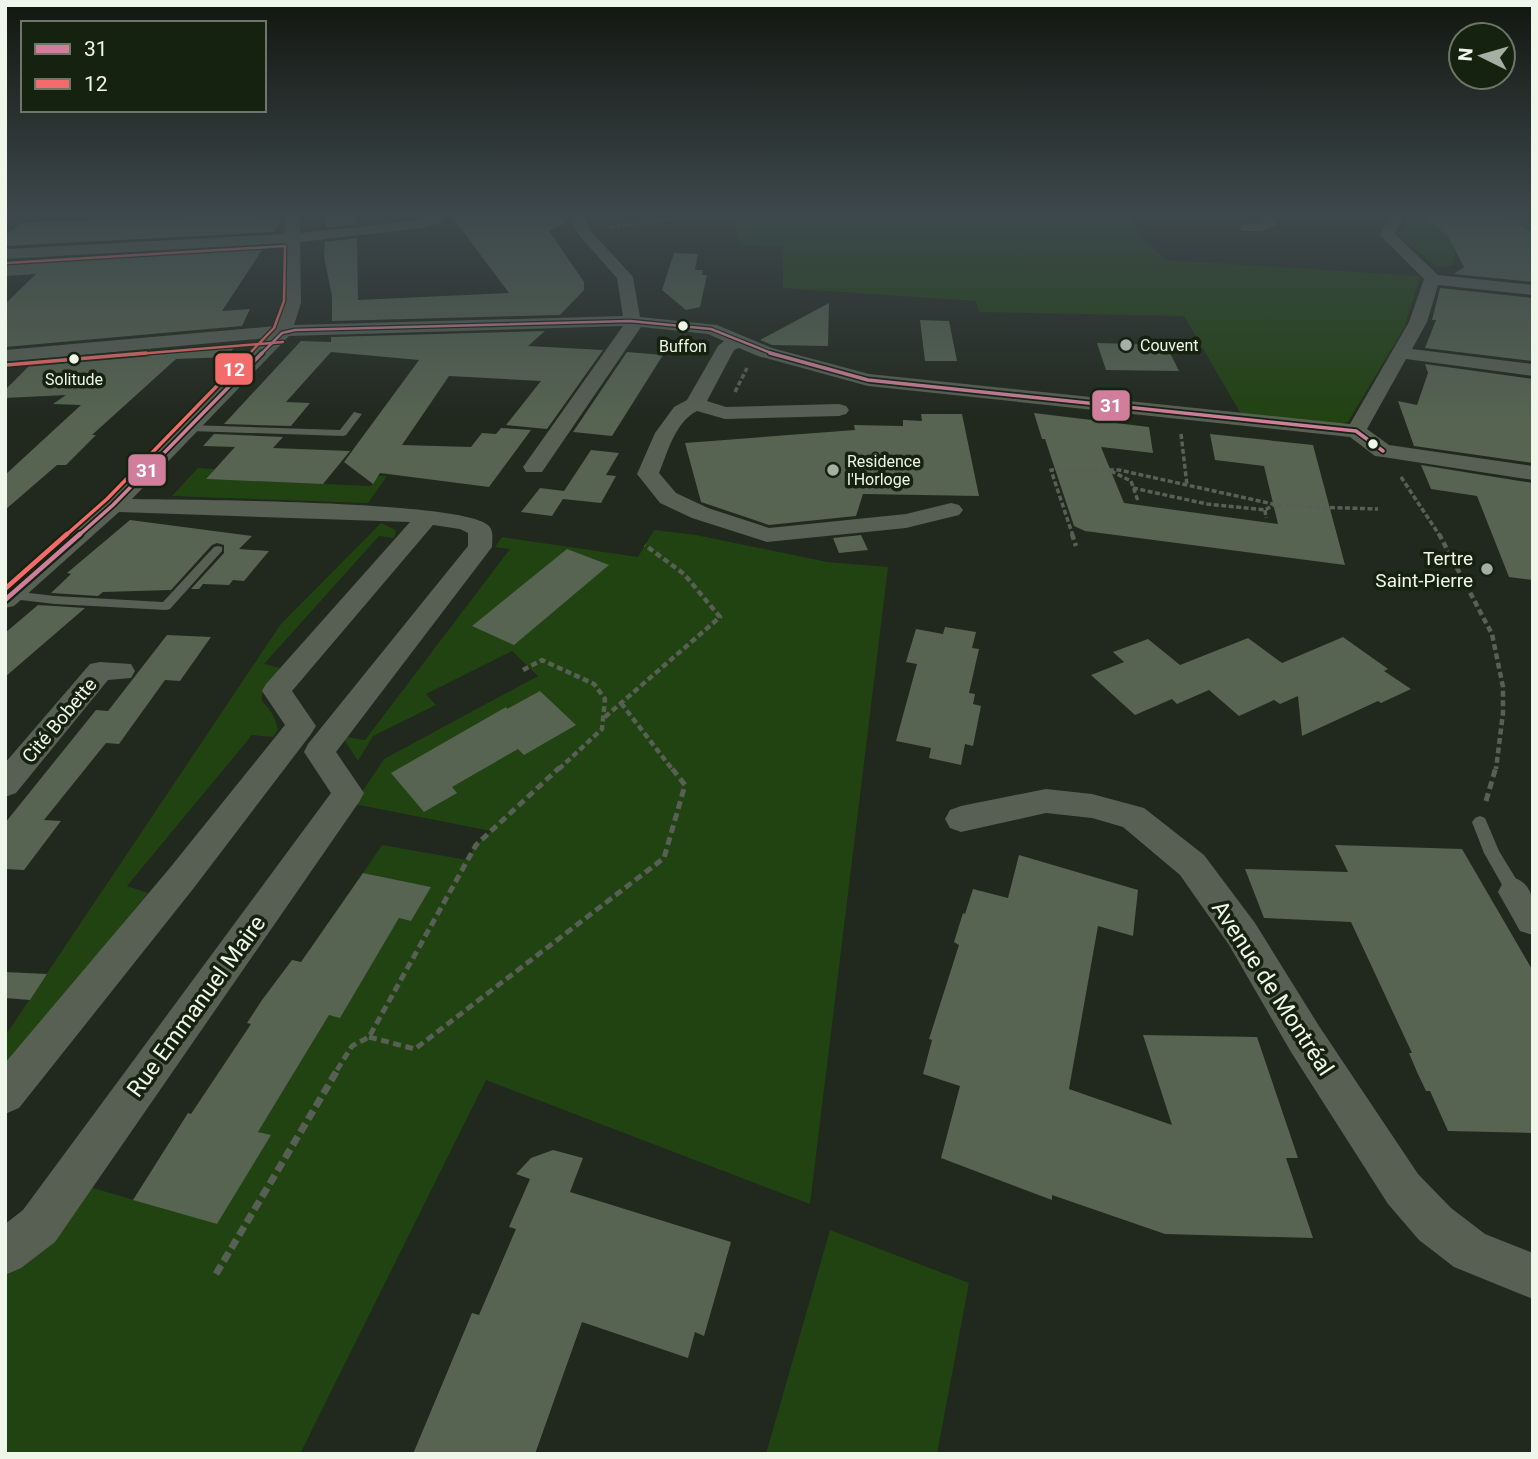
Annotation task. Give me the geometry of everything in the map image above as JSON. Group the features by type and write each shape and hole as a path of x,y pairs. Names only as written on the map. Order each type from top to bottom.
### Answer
{"street":[{"path":"7,596 113,505 282,333 293,303 293,282"},
{"path":"534,467 632,327 626,282"},
{"path":"1356,431 1418,322 1431,282"},
{"path":"1460,282 1533,290"},
{"path":"5,356 295,330 630,321 711,329 765,352 868,380 1356,431 1383,451 1533,473"},
{"path":"740,341 727,346 695,404 681,411 665,433 648,474 668,498 701,513 767,535 906,521 951,510"},
{"path":"1400,353 1533,370"},
{"path":"695,404 725,413 839,410"},
{"path":"5,1094 181,879 310,739 480,547 480,530 466,523 427,517 113,505"},
{"name":"Rue Emmanuel Maire","path":"5,1252 39,1226 348,793 276,691 427,517"},
{"name":"Cité Bobette","path":"5,785 100,671 121,671"},
{"name":"Avenue de Montréal","path":"961,819 1022,804 1046,802 1092,806 1133,817 1192,865 1242,934 1305,1039 1402,1189 1435,1224 1470,1251 1533,1276"}],"lane":[{"path":"190,428 343,433 357,414"},
{"path":"7,596 166,606 218,549"},
{"path":"1480,822 1492,853 1524,906"}],"path":[{"path":"725,413 751,359 765,352"},
{"path":"1179,412 1187,485"},
{"path":"1383,451 1438,532 1492,634 1503,687 1503,713 1499,759 1480,822"},
{"path":"1076,546 1051,470 1119,470 1275,504 1332,510 1378,509"},
{"path":"1111,471 1131,481 1138,501"},
{"path":"1133,488 1207,504 1265,510 1275,504"},
{"path":"1265,510 1266,518"},
{"path":"605,717 720,617 684,574 645,545"},
{"path":"216,1274 352,1045 369,1037 477,845 602,729 605,699 594,684 542,660 523,670"},
{"path":"369,1037 415,1049 664,858 685,785 621,703"}],"green space":[{"path":"783,282 1418,282 1405,326 1348,422 1338,424 1241,414 1184,316 979,312 976,301 783,288"},
{"path":"198,468 215,469 207,479 371,486 378,476 387,476 368,503 172,496"},
{"path":"381,523 396,530 394,538 379,536 264,664 280,668 262,697 275,718 278,730 273,737 252,735 127,886 148,893 5,1067 5,1036 281,624"},
{"path":"654,530 696,535 827,562 888,567 810,1204 486,1080 300,1454 5,1454 5,1276 53,1236 93,1188 217,1224 270,1135 258,1132 329,1015 340,1017 399,918 411,921 430,887 363,873 382,845 467,860 476,845 491,831 354,804 384,759 538,676 512,651 426,694 436,705 373,736 358,761 345,741 346,737 365,740 510,549 495,547 502,537 638,557"},
{"path":"830,1230 969,1283 937,1454 766,1454"}],"building":[{"path":"28,282 241,282 222,311 250,309 242,326 5,347 5,304"},
{"path":"329,282 358,282 358,300 509,293 501,282 584,282 584,290 560,315 332,321"},
{"path":"665,282 705,282 700,307 686,310 662,290"},
{"path":"1440,288 1533,298 1533,361 1425,348 1436,320 1432,320"},
{"path":"829,303 828,346 772,345 760,340"},
{"path":"920,320 949,321 957,361 925,361"},
{"path":"545,331 528,346 603,350 547,429 506,425 541,381 449,376 402,445 471,447 482,433 496,434 501,428 531,430 489,487 380,473 373,484 344,462 419,360 331,352 286,402 310,403 291,426 224,424 301,341 331,342 331,337"},
{"path":"1097,343 1166,345 1179,371 1106,370"},
{"path":"235,344 229,357 176,359 92,435 96,435 66,465 57,465 5,510 5,475 81,405 53,404 66,395 5,398 5,390 33,362"},
{"path":"627,352 663,355 612,436 573,432"},
{"path":"1425,364 1533,379 1533,463 1414,446 1398,401 1417,405 1428,373"},
{"path":"1034,413 1149,427 1153,453 1101,447 1124,503 1278,524 1264,466 1215,460 1210,434 1313,445 1345,565 1085,531 1074,526"},
{"name":"Residence l'Horloge","path":"921,414 962,414 979,496 863,494 856,516 769,525 701,502 685,443 855,430 854,425 903,426 903,420 922,421"},
{"path":"214,434 283,437 273,448 350,451 323,484 206,479 235,447 203,446"},
{"path":"591,450 619,453 606,475 616,476 601,503 563,499 552,516 521,512 540,488 564,491"},
{"path":"1421,465 1533,483 1533,580 1509,577 1477,496 1431,489"},
{"path":"130,520 252,536 239,549 269,551 244,581 233,580 229,585 203,584 199,589 191,589 224,553 224,545 217,543 212,545 171,590 103,592 98,596 51,593 71,574 67,573"},
{"path":"861,535 868,550 839,553 833,538"},
{"path":"567,549 609,565 514,645 472,626"},
{"path":"38,605 85,608 5,677 5,633"},
{"path":"945,627 976,632 972,648 979,649 969,693 975,694 973,704 981,706 973,746 965,744 961,765 929,758 931,748 896,741 917,664 906,662 916,629 943,634"},
{"path":"167,635 211,637 180,681 165,680 119,744 106,743 44,820 61,821 24,870 5,869 5,823 96,710 108,711"},
{"path":"1343,637 1388,669 1384,671 1411,689 1302,736 1298,696 1280,704 1274,700 1239,716 1209,690 1177,704 1172,699 1135,715 1091,675 1124,662 1113,652 1148,639 1180,665 1248,638 1282,663"},
{"path":"540,691 576,725 524,755 518,749 452,787 457,793 424,812 391,773 506,707 507,709"},
{"path":"1335,845 1462,849 1533,971 1533,1133 1448,1131 1430,1091 1426,1091 1417,1072 1409,1053 1412,1053 1351,922 1264,918 1245,869 1348,872"},
{"path":"1019,855 1138,890 1133,936 1098,926 1069,1089 1172,1125 1143,1035 1257,1037 1298,1158 1286,1158 1313,1238 1165,1234 1052,1195 1052,1200 941,1158 960,1086 923,1074 932,1040 929,1039 959,945 954,942 973,889 1008,898"},
{"path":"363,873 431,887 411,921 399,918 340,1018 329,1015 258,1132 271,1135 217,1224 133,1200 188,1113 191,1114 251,1024 247,1023 262,1000 292,960 301,962"},
{"path":"5,972 47,974 30,1000 5,998"},
{"path":"553,1150 583,1158 570,1192 731,1242 704,1336 695,1332 688,1358 582,1322 535,1454 413,1454 472,1313 479,1315 516,1229 509,1227 530,1179 516,1174 531,1158"}],"transit line":[{"name":"12","path":"6,588 107,499 274,328 284,301 284,282"},
{"name":"31","path":"282,333 295,330 630,321 711,329 765,352 868,380 1356,431 1383,451"},
{"name":"31","path":"5,600 113,505 282,333"},
{"name":"12","path":"6,365 283,342"}],"place":[{"name":"Buffon","path":"683,326"},
{"name":"Couvent","path":"1126,345"},
{"name":"Solitude","path":"74,359"},
{"name":"Residence l'Horloge","path":"833,470"},
{"name":"Tertre Saint-Pierre","path":"1487,569"}]}
